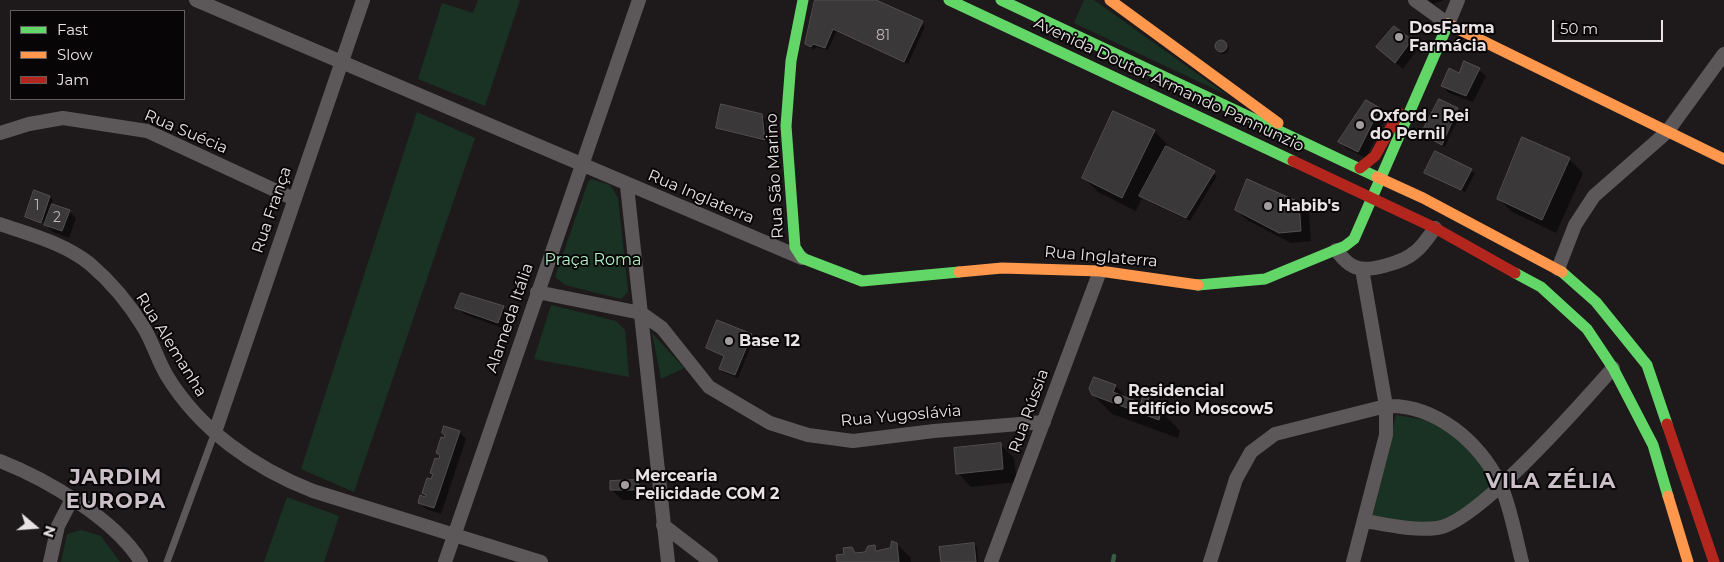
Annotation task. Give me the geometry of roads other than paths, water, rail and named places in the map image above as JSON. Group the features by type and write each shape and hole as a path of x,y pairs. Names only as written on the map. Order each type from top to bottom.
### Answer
{"main road":[{"name":"Rua São Marino","path":"802,258 796,252 793,240 786,126 791,61 803,0"},
{"name":"Avenida Doutor Armando Pannunzio","path":"949,0 1435,228 1541,287 1586,329 1613,368 1652,445 1688,562"},
{"name":"Avenida Doutor Armando Pannunzio","path":"1001,0 1298,138 1460,216 1558,269 1596,302 1647,365 1714,562"},
{"path":"1110,0 1298,138"},
{"name":"Rua Inglaterra","path":"802,258 862,281 1002,268 1100,271 1200,285 1265,279 1336,250 1354,239 1383,179 1448,24"},
{"path":"1360,168 1375,156 1448,24 1724,159"}],"street":[{"name":"Rua Inglaterra","path":"196,0 627,186 802,258"},
{"name":"Rua França","path":"215,432 363,0"},
{"name":"Alameda Itália","path":"444,562 639,0"},
{"path":"1415,0 1448,24 1458,0"},
{"path":"1558,269 1575,225 1594,196 1667,132 1724,54"},
{"name":"Rua Suécia","path":"0,133 28,124 63,118 147,131 294,199"},
{"path":"627,186 668,562"},
{"name":"Rua Alemanha","path":"0,224 58,244 89,263 111,285 144,328 166,374 187,406 251,461 280,478 313,491 541,562"},
{"path":"1336,250 1353,267 1362,269 1402,261 1415,252 1435,228"},
{"path":"1353,562 1386,435 1386,406 1362,269"},
{"name":"Rua Rússia","path":"991,562 1100,271"},
{"name":"Rua Yugoslávia","path":"537,292 641,313 662,328 709,387 770,423 808,435 853,441 934,431 1044,422"},
{"path":"1365,521 1399,527 1438,528 1461,518 1501,486 1613,368"},
{"path":"1210,562 1236,479 1251,452 1275,434 1386,406 1400,406 1433,415 1467,438 1487,461 1501,486 1522,562"},
{"path":"0,461 29,472 72,499 111,529 141,562"},
{"path":"50,562 58,526 72,499"},
{"path":"663,525 711,562"}],"lane":[{"path":"167,562 215,432"}],"waterway":[{"path":"1113,562 1114,556"}],"place":[{"name":"DosFarma Farmácia","path":"1399,37"},
{"name":"Oxford - Rei do Pernil","path":"1360,125"},
{"name":"Habib's","path":"1268,206"},
{"name":"Base 12","path":"729,341"},
{"name":"Residencial Edifício Moscow5","path":"1118,400"},
{"name":"Mercearia Felicidade COM 2","path":"625,485"}],"district":[{"name":"VILA ZÉLIA","path":"1551,482"},
{"name":"JARDIM EUROPA","path":"116,490"}],"park label":[{"name":"Praça Roma","path":"593,260"}]}
